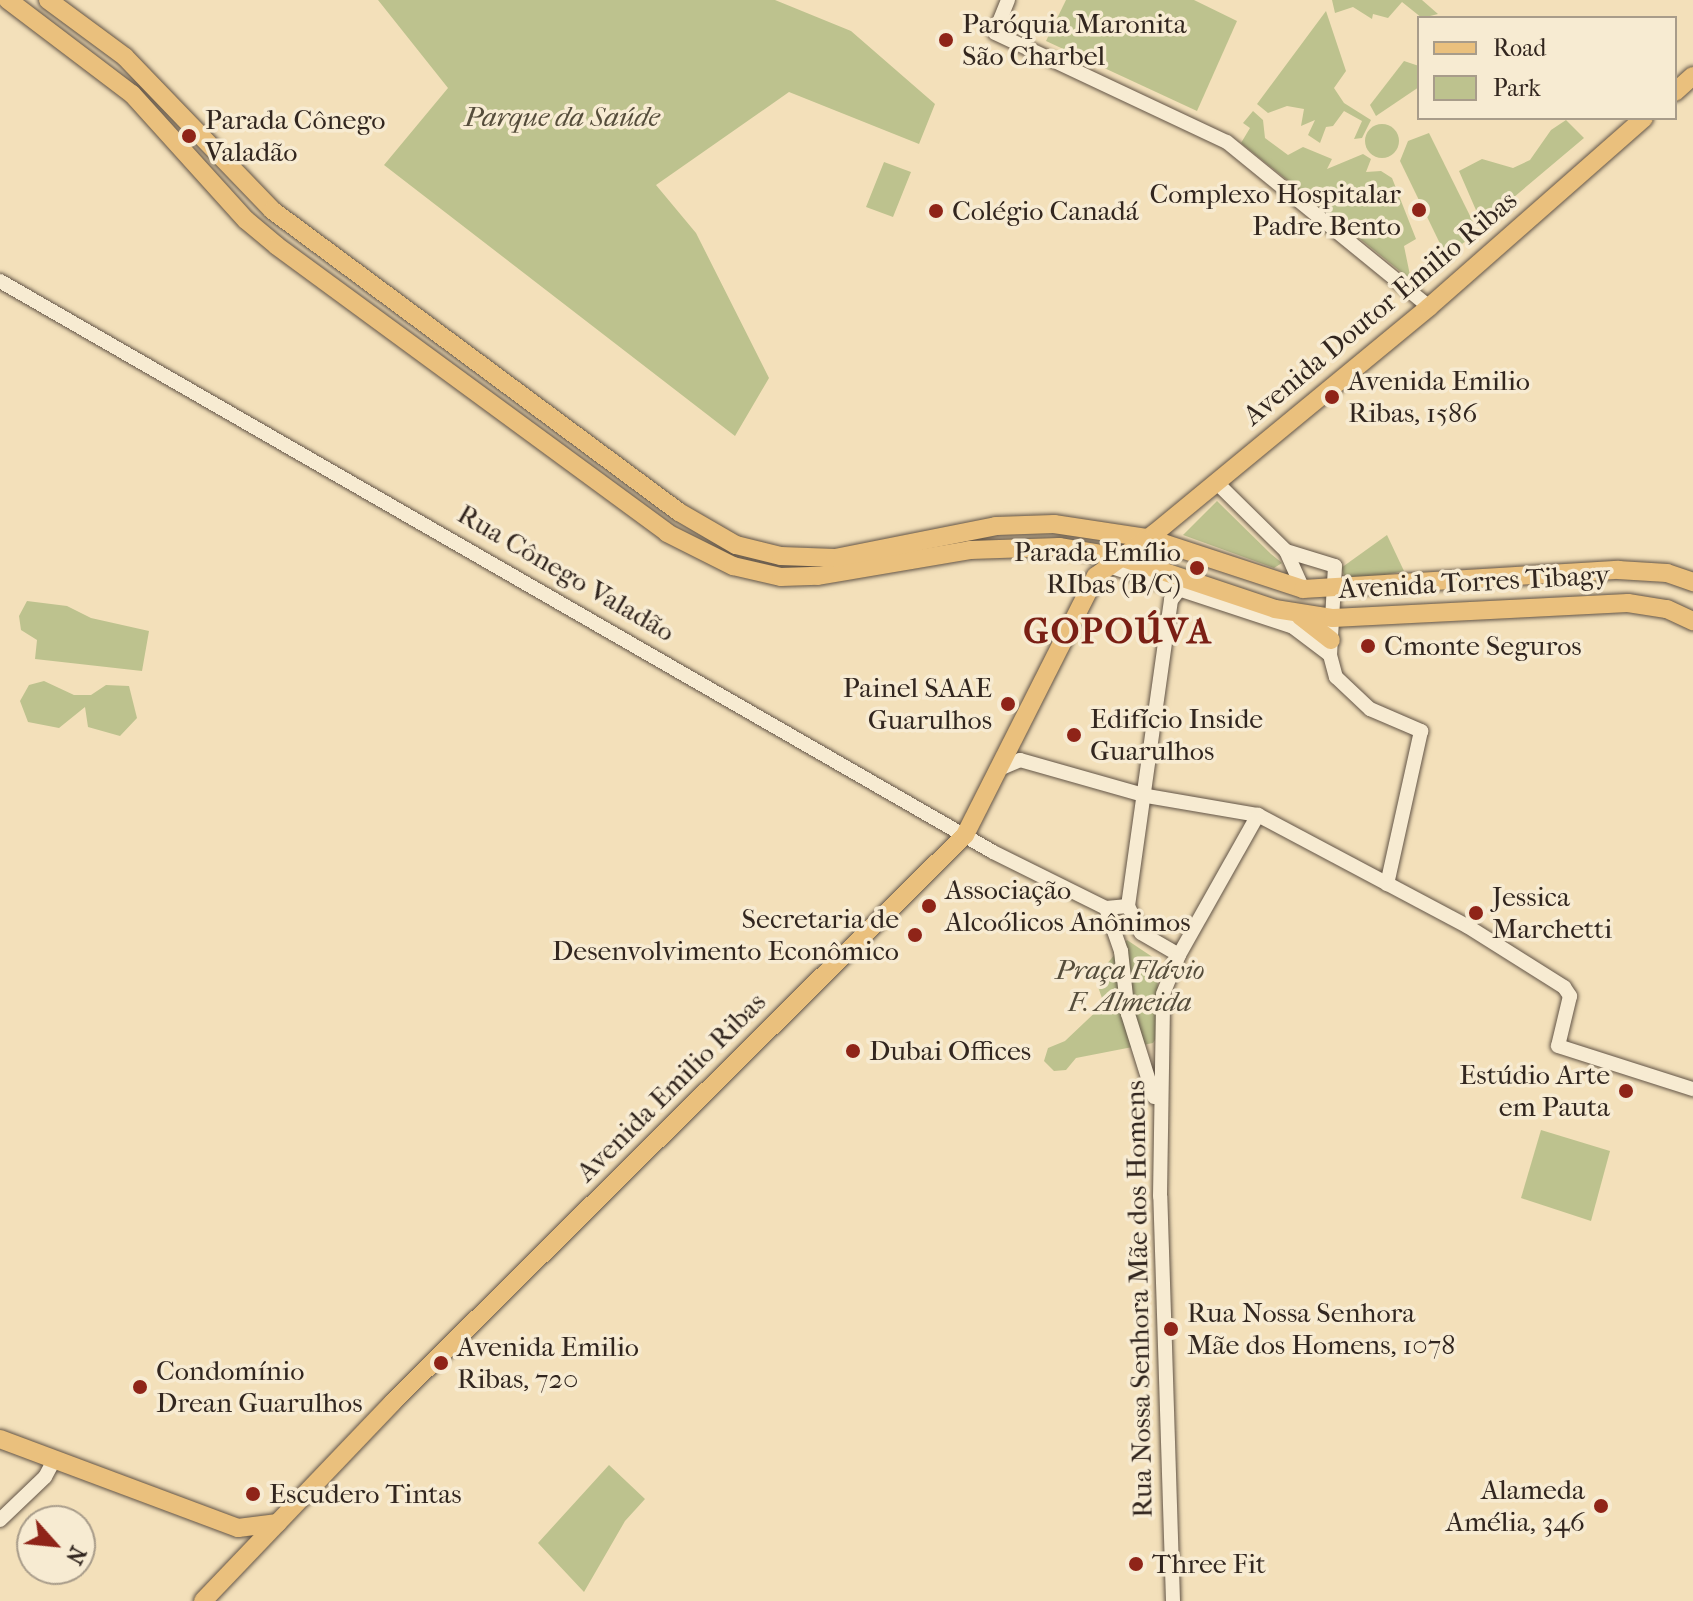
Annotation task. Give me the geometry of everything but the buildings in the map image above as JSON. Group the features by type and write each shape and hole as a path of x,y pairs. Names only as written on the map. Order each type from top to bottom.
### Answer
{"main road":[{"path":"8,0 132,94 255,228 394,333 410,312"},
{"path":"48,0 125,57 264,204 668,504 736,545 781,556 835,558 1024,524 1148,538 1303,589 1335,591 1618,570 1667,573 1693,582"},
{"path":"1677,90 1693,76"},
{"name":"Avenida Doutor Emilio Ribas","path":"1148,538 1429,307 1642,120"},
{"name":"Avenida Torres Tibagy","path":"394,333 667,533 733,566 781,577 818,576 1013,545 1087,551 1294,613 1333,618 1628,603 1667,609 1693,621"},
{"path":"973,840 975,814 1084,589 1114,561 1148,538"},
{"path":"1294,613 1330,647"},
{"name":"Avenida Emilio Ribas","path":"203,1601 392,1403 973,840"},
{"path":"0,1439 238,1528 281,1522"},
{"path":"238,1528 245,1546 239,1564"}],"street":[{"path":"1008,0 995,33 1227,142 1429,307"},
{"name":"Rua Cônego Valadão","path":"0,281 973,840 1106,908"},
{"path":"1217,483 1286,551 1303,589"},
{"path":"1286,551 1335,566 1330,647 1336,677 1355,699 1421,731 1387,884"},
{"path":"1114,561 1180,589 1293,627 1330,647"},
{"path":"1179,955 1141,933 1128,906 1147,796 1171,600 1180,589"},
{"path":"1019,725 1016,748 1028,761"},
{"path":"992,779 1007,763 1028,761 1147,796 1258,815 1483,936 1554,979 1570,996 1558,1046 1693,1089"},
{"name":"Rua Nossa Senhora Mãe dos Homens","path":"1173,1601 1158,1117 1163,994 1179,955 1258,815"},
{"path":"1128,906 1106,908 1121,951 1125,1000 1158,1117"},
{"path":"1121,951 1141,933"},
{"path":"0,1520 45,1477 55,1458"}],"green space":[{"name":"Parque da Saúde","path":"378,0 775,0 851,31 935,104 919,144 789,92 656,185 696,233 769,378 735,436 384,165 448,88"},
{"path":"1066,0 1194,0 1237,21 1197,111 1046,41"},
{"path":"1332,0 1422,0 1438,14 1420,16 1402,2 1388,18 1373,14 1372,19 1353,7 1335,13"},
{"path":"1326,11 1346,71 1334,88 1344,103 1371,120 1362,138 1354,139 1362,121 1344,111 1333,126 1326,127 1320,143 1308,135 1315,120 1301,126 1304,109 1287,106 1268,113 1257,104"},
{"path":"1404,61 1417,65 1417,88 1376,116 1370,105"},
{"path":"1253,111 1263,120 1265,138 1288,155 1303,147 1332,159 1327,169 1363,154 1371,159 1366,172 1381,171 1392,178 1416,239 1404,246 1411,280 1241,143 1250,128 1243,123"},
{"path":"1566,120 1584,138 1482,224 1459,171 1482,159 1513,168 1530,160 1551,130"},
{"path":"1382,124 1394,129 1399,141 1394,153 1382,158 1370,153 1365,141 1370,129"},
{"path":"1429,133 1478,232 1446,256 1400,161 1408,141"},
{"path":"884,162 911,172 893,217 866,207"},
{"path":"1217,501 1282,563 1274,568 1183,535"},
{"path":"1387,535 1404,571 1357,581 1344,575 1341,568"},
{"path":"27,601 67,606 91,618 149,631 142,671 35,659 37,640 21,630 19,616"},
{"path":"44,681 74,695 91,695 106,685 129,686 137,718 120,736 88,727 85,707 59,728 28,722 20,701 29,685"},
{"name":"Praça Flávio F. Almeida","path":"1127,940 1157,960 1159,1034 1153,1043 1076,1058 1066,1070 1054,1071 1044,1061 1048,1048 1065,1041 1104,1004 1095,978"},
{"path":"1541,1130 1610,1151 1591,1221 1521,1198"},
{"path":"609,1465 645,1499 625,1521 584,1592 538,1543"}],"place":[{"name":"Paróquia Maronita São Charbel","path":"946,40"},
{"name":"Parada Cônego Valadão","path":"189,136"},
{"name":"Complexo Hospitalar Padre Bento","path":"1419,210"},
{"name":"Colégio Canadá","path":"936,211"},
{"name":"Avenida Emilio Ribas, 1586","path":"1332,397"},
{"name":"Parada Emílio RIbas (B/C)","path":"1197,568"},
{"name":"Cmonte Seguros","path":"1368,646"},
{"name":"Painel SAAE Guarulhos","path":"1008,704"},
{"name":"Edifício Inside Guarulhos","path":"1074,735"},
{"name":"Associação Alcoólicos Anônimos","path":"929,906"},
{"name":"Jessica Marchetti","path":"1476,913"},
{"name":"Secretaria de Desenvolvimento Econômico","path":"915,935"},
{"name":"Dubai Offices","path":"853,1051"},
{"name":"Estúdio Arte em Pauta","path":"1626,1091"},
{"name":"Rua Nossa Senhora Mãe dos Homens, 1078","path":"1171,1329"},
{"name":"Avenida Emilio Ribas, 720","path":"441,1363"},
{"name":"Condomínio Drean Guarulhos","path":"140,1387"},
{"name":"Escudero Tintas","path":"253,1494"},
{"name":"Alameda Amélia, 346","path":"1601,1506"},
{"name":"Three Fit","path":"1136,1564"}],"district":[{"name":"GOPOÚVA","path":"1118,632"}]}
